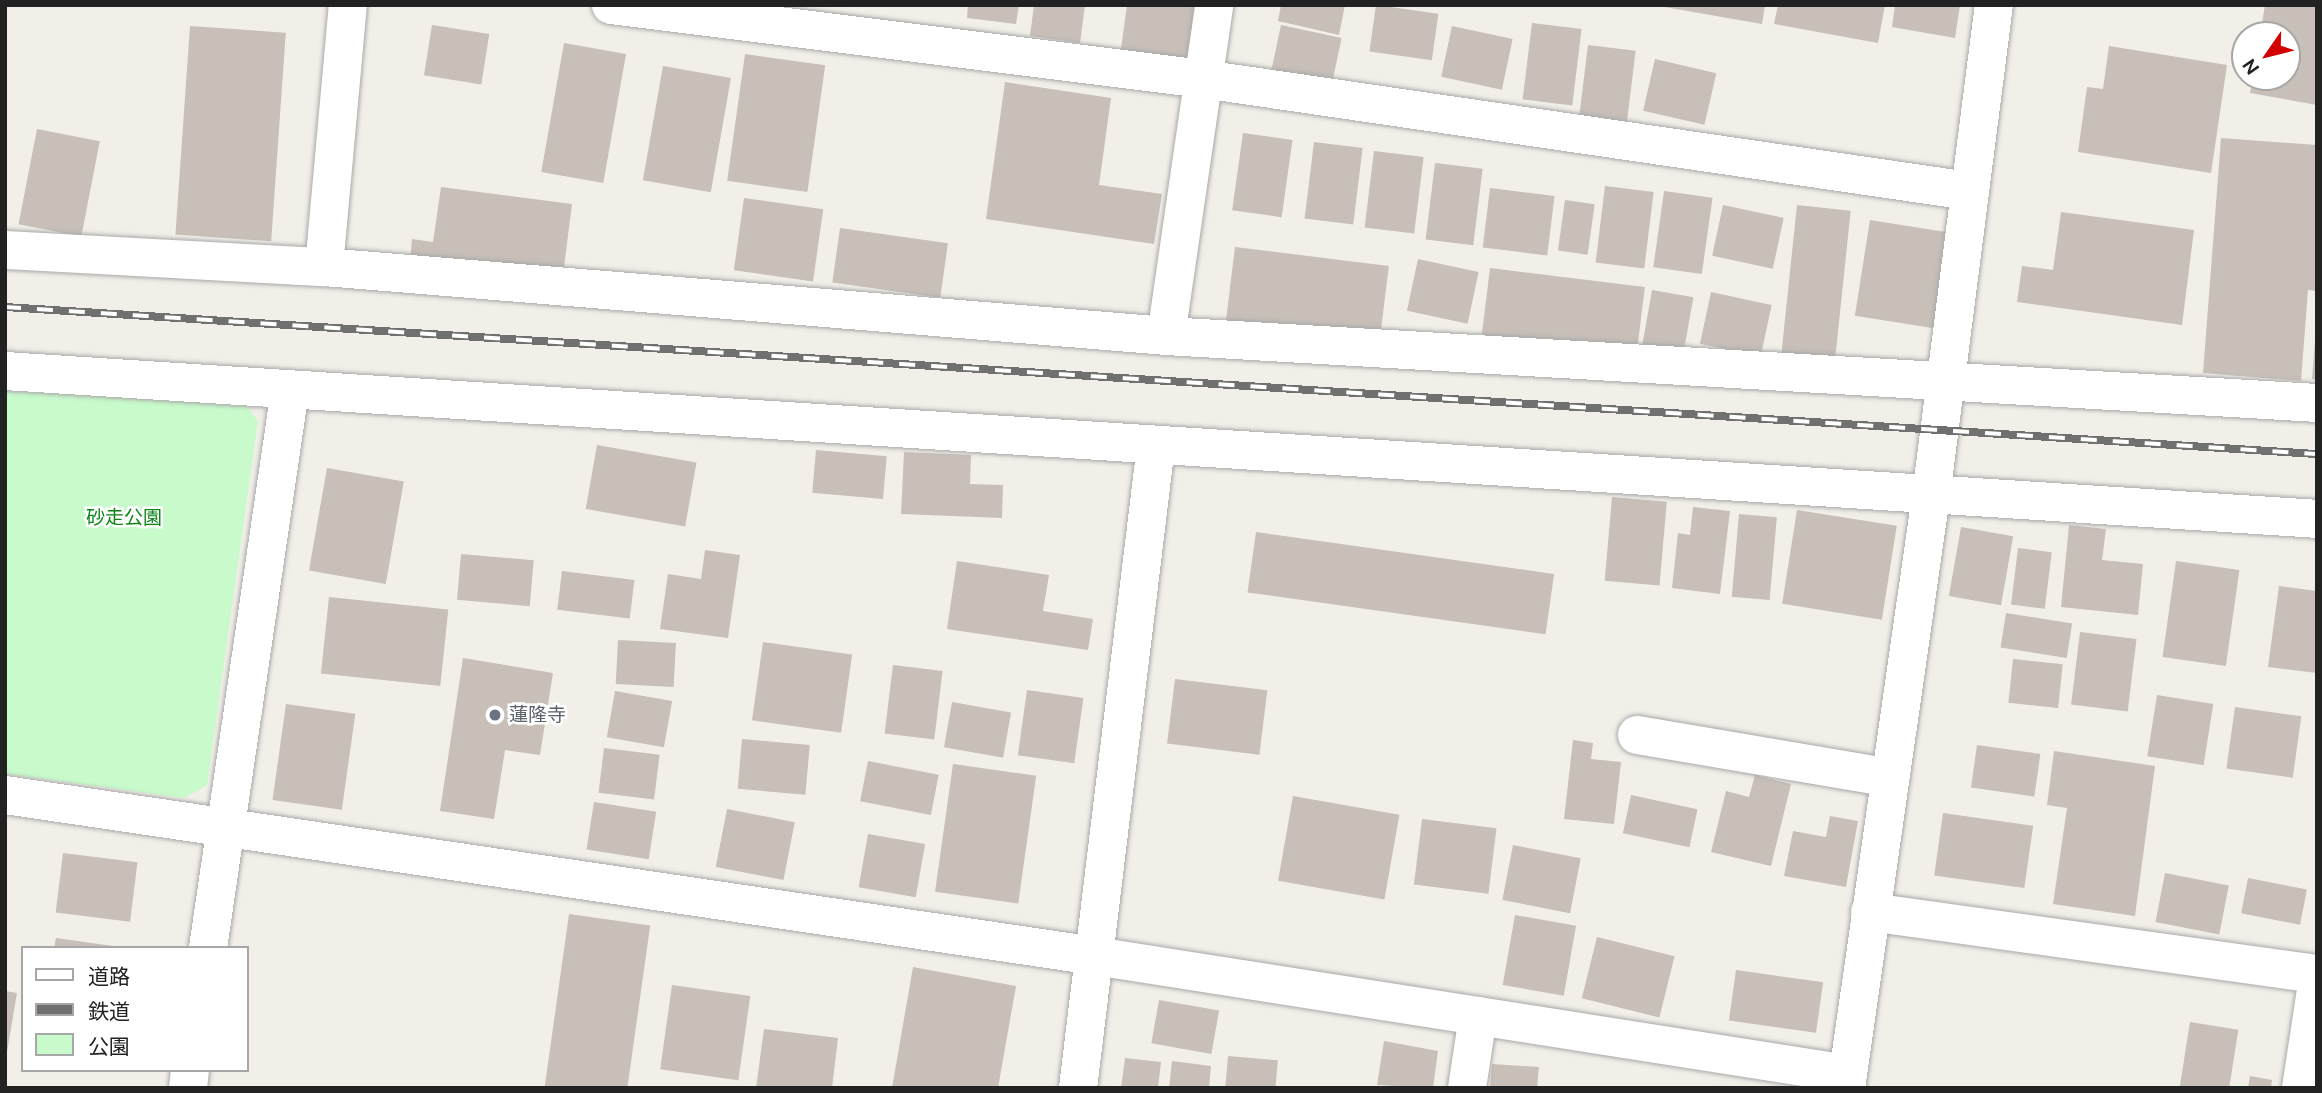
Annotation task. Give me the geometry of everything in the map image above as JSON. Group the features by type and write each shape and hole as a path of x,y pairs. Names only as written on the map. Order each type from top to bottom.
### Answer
{"street":[{"path":"324,267 348,5"},
{"path":"611,5 1203,79 1969,191"},
{"path":"1167,337 1214,5"},
{"path":"5,795 1095,956 1478,1016 1847,1081 1931,496 1994,5"},
{"path":"5,250 324,267 1167,337 2317,403"},
{"path":"5,371 2317,519"},
{"path":"208,946 290,390"},
{"path":"1079,1088 1156,445"},
{"path":"1637,735 1890,779"},
{"path":"1870,912 2317,974"},
{"path":"2301,1088 2317,983"},
{"path":"1467,1088 1478,1016"}],"green space":[{"name":"砂走公園","path":"5,384 241,400 258,421 207,785 184,798 5,774"}],"building":[{"path":"968,5 1019,5 1016,24 967,18"},
{"path":"1034,5 1085,5 1080,43 1030,36"},
{"path":"1127,5 1203,5 1194,67 1120,56"},
{"path":"1281,5 1345,5 1339,35 1278,21"},
{"path":"1376,5 1438,14 1432,60 1369,52"},
{"path":"1653,5 1765,5 1762,24"},
{"path":"1778,5 1885,5 1878,43 1774,24"},
{"path":"1895,5 1960,5 1955,38 1892,27"},
{"path":"2265,5 2317,5 2317,105 2250,93 2301,91 2301,21 2262,21"},
{"path":"1532,23 1582,29 1572,106 1523,99"},
{"path":"432,25 489,34 481,84 424,75"},
{"path":"1281,25 1342,38 1331,90 1270,77"},
{"path":"190,26 286,33 271,241 175,234"},
{"path":"1452,26 1513,39 1502,90 1441,77"},
{"path":"564,43 626,54 603,183 541,172"},
{"path":"1588,45 1636,51 1626,127 1579,121"},
{"path":"2109,46 2227,65 2211,173 2078,152 2087,87 2103,89"},
{"path":"745,54 825,65 807,192 727,181"},
{"path":"1655,59 1716,73 1704,125 1643,111"},
{"path":"663,66 731,78 711,192 643,180"},
{"path":"1005,82 1111,98 1099,185 1162,194 1154,244 986,219"},
{"path":"37,129 100,141 81,236 18,224"},
{"path":"1243,133 1293,140 1282,217 1232,210"},
{"path":"2221,138 2317,145 2317,291 2308,290 2301,381 2203,373"},
{"path":"1314,142 1363,148 1353,224 1305,218"},
{"path":"1374,151 1424,157 1414,234 1365,227"},
{"path":"1435,163 1483,169 1473,245 1426,239"},
{"path":"1605,186 1654,192 1644,268 1596,262"},
{"path":"441,187 572,204 562,283 410,263 412,239 433,242"},
{"path":"1490,188 1555,196 1547,255 1483,248"},
{"path":"1664,191 1713,198 1702,274 1653,267"},
{"path":"744,198 823,209 813,281 734,270"},
{"path":"1565,200 1595,204 1588,255 1558,251"},
{"path":"1723,205 1784,218 1773,269 1712,256"},
{"path":"1797,205 1851,211 1835,359 1781,353"},
{"path":"2061,212 2194,230 2182,325 2017,302 2022,266 2053,270"},
{"path":"1870,220 1949,233 1934,328 1855,316"},
{"path":"840,228 948,243 940,298 832,282"},
{"path":"1235,247 1389,266 1380,339 1226,320"},
{"path":"1418,259 1479,272 1468,324 1407,311"},
{"path":"1490,268 1645,287 1636,360 1481,341"},
{"path":"1652,290 1693,297 1682,362 1641,355"},
{"path":"1711,292 1772,305 1761,357 1700,344"},
{"path":"2317,341 2317,380 2312,379"},
{"path":"597,445 696,463 685,527 586,509"},
{"path":"816,450 887,456 883,499 812,493"},
{"path":"904,452 971,455 970,484 1003,485 1002,518 901,514"},
{"path":"327,468 404,482 386,584 309,570"},
{"path":"1612,497 1667,502 1659,585 1605,581"},
{"path":"1693,507 1730,511 1720,594 1672,588 1678,533 1690,535"},
{"path":"1797,510 1897,526 1882,620 1782,604"},
{"path":"1739,514 1777,517 1770,600 1732,597"},
{"path":"2069,525 2106,529 2102,560 2143,564 2138,615 2061,607"},
{"path":"1961,527 2013,536 2001,605 1949,596"},
{"path":"1256,532 1554,574 1546,634 1248,592"},
{"path":"2018,548 2052,552 2045,609 2011,605"},
{"path":"705,550 740,555 728,638 660,629 668,574 701,579"},
{"path":"461,554 534,560 530,606 457,600"},
{"path":"957,561 1049,575 1043,611 1093,619 1088,650 947,629"},
{"path":"2176,561 2239,570 2226,666 2163,657"},
{"path":"562,571 634,580 630,619 557,610"},
{"path":"2279,586 2317,591 2317,673 2268,667"},
{"path":"329,597 448,610 440,686 321,674"},
{"path":"2006,613 2072,623 2067,658 2001,648"},
{"path":"2080,632 2137,639 2128,711 2071,704"},
{"path":"618,640 676,643 674,687 616,684"},
{"path":"763,642 852,655 841,733 752,720"},
{"path":"463,658 553,673 540,755 505,750 494,819 440,811"},
{"path":"2013,659 2063,664 2058,708 2008,703"},
{"path":"893,665 943,671 934,740 885,733"},
{"path":"1175,679 1267,690 1259,755 1167,744"},
{"path":"1027,690 1083,698 1074,763 1018,755"},
{"path":"615,691 672,701 664,747 607,737"},
{"path":"2157,695 2213,704 2204,765 2147,756"},
{"path":"952,702 1011,712 1003,758 944,747"},
{"path":"286,704 355,714 342,810 273,800"},
{"path":"2235,707 2301,716 2293,778 2226,768"},
{"path":"742,739 810,745 805,795 738,789"},
{"path":"1573,740 1593,743 1591,759 1621,762 1614,824 1564,819"},
{"path":"1977,745 2040,754 2034,796 1971,788"},
{"path":"604,748 660,755 654,799 599,793"},
{"path":"2054,751 2155,766 2135,916 2053,904 2067,808 2047,805"},
{"path":"868,761 939,775 931,815 860,801"},
{"path":"953,764 1036,776 1018,903 935,892"},
{"path":"1755,775 1791,784 1771,866 1711,852 1726,791 1749,797"},
{"path":"1631,795 1698,809 1689,847 1623,833"},
{"path":"1293,796 1399,815 1384,899 1278,881"},
{"path":"594,802 656,812 649,859 586,849"},
{"path":"727,809 795,822 783,880 716,867"},
{"path":"1943,813 2033,826 2024,888 1934,875"},
{"path":"1830,816 1858,821 1846,887 1784,876 1793,831 1826,837"},
{"path":"1422,819 1496,828 1488,894 1414,885"},
{"path":"868,834 925,844 916,897 859,887"},
{"path":"1513,845 1581,858 1570,913 1502,900"},
{"path":"63,853 137,862 130,922 56,913"},
{"path":"2165,873 2229,885 2219,934 2155,922"},
{"path":"2248,878 2307,889 2300,925 2241,913"},
{"path":"569,914 650,925 627,1088 545,1088"},
{"path":"1515,915 1576,926 1564,996 1503,985"},
{"path":"1597,937 1675,956 1659,1017 1582,998"},
{"path":"56,938 113,946 54,946"},
{"path":"913,967 1016,986 998,1088 892,1088"},
{"path":"1736,970 1823,982 1816,1033 1729,1021"},
{"path":"672,985 750,996 738,1080 660,1069"},
{"path":"5,991 17,993 7,1052 5,1052"},
{"path":"1159,1000 1219,1011 1211,1054 1151,1043"},
{"path":"2190,1022 2238,1030 2229,1088 2180,1088"},
{"path":"764,1029 838,1038 832,1088 756,1088"},
{"path":"1384,1041 1438,1051 1433,1088 1377,1085"},
{"path":"1228,1056 1278,1060 1275,1088 1225,1088"},
{"path":"1125,1058 1161,1062 1158,1088 1121,1088"},
{"path":"1172,1061 1211,1066 1209,1088 1169,1088"},
{"path":"1492,1064 1539,1067 1537,1088 1490,1088"},
{"path":"2250,1076 2272,1080 2271,1088 2248,1088"}],"railway":[{"path":"5,307 2317,454"}],"place":[{"name":"蓮隆寺","path":"495,715"}]}
